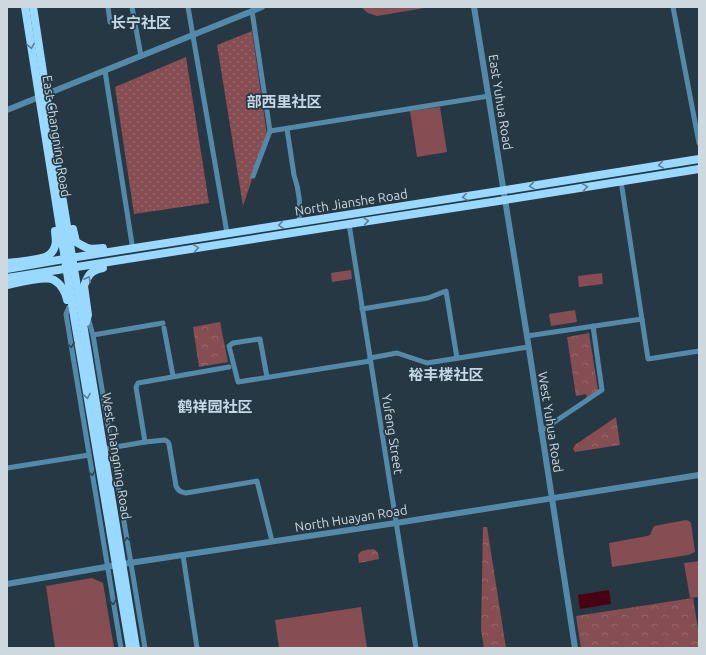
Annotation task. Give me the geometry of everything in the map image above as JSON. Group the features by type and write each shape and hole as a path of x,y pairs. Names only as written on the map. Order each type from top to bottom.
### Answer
{"main road":[{"name":"East Changning Road","path":"25,7 43,96"},
{"name":"East Changning Road","path":"33,7 43,96 70,268"},
{"name":"North Jianshe Road","path":"7,269 156,244 504,191 699,159"},
{"name":"North Jianshe Road","path":"7,278 699,169"},
{"path":"7,263 47,256 55,246 56,240 50,196 56,184 67,195 76,242 86,248 89,249 132,244 156,244"},
{"path":"85,331 88,315 84,286 90,274 95,269 135,263 158,254"},
{"name":"West Changning Road","path":"70,268 74,316 123,564 130,648"},
{"name":"West Changning Road","path":"70,268 85,331 108,448 123,564 136,648"},
{"path":"7,285 41,278 54,279 62,287 74,316"}],"street":[{"path":"108,7 110,22"},
{"path":"132,7 141,56"},
{"path":"188,7 227,233"},
{"path":"7,110 262,7"},
{"name":"East Yuhua Road","path":"474,7 505,200"},
{"path":"673,7 699,143"},
{"path":"252,11 270,131 253,176"},
{"path":"105,71 132,244"},
{"path":"270,131 489,96"},
{"path":"286,128 299,204 299,222"},
{"path":"621,181 648,359 699,350"},
{"name":"West Yuhua Road","path":"505,200 575,648"},
{"name":"Yufeng Street","path":"349,224 416,648"},
{"path":"362,309 428,298 446,291 457,358"},
{"name":"West Changning Road","path":"69,307 66,314 120,648"},
{"name":"West Changning Road","path":"88,315 93,335 108,448"},
{"path":"527,336 642,318"},
{"path":"93,335 164,326 173,376"},
{"path":"541,431 602,390 592,326"},
{"path":"267,377 260,339 233,343 229,346 238,382 267,377 370,359 397,353 427,363 528,347"},
{"path":"145,442 136,387 138,382 229,367"},
{"path":"108,448 165,440 168,442 176,486 178,490 186,493 257,481 272,541"},
{"path":"7,468 89,455"},
{"name":"North Huayan Road","path":"7,584 123,564 396,523 699,474"},
{"path":"183,555 198,648"},
{"name":"West Changning Road","path":"123,564 145,648"}],"green space":[{"path":"361,7 431,7 377,16 368,13"},
{"path":"252,31 267,135 243,206 217,45"},
{"path":"186,57 209,203 134,214 115,87"},
{"path":"440,107 447,152 417,157 410,111"},
{"path":"351,270 352,279 332,282 331,273"},
{"path":"602,273 603,284 579,287 578,276"},
{"path":"575,310 577,322 551,326 549,314"},
{"path":"220,322 228,362 199,367 193,327"},
{"path":"589,333 598,390 587,398 586,394 576,396 567,337"},
{"path":"616,417 620,445 575,452 573,449 575,445"},
{"path":"686,520 691,523 695,552 688,555 612,567 609,543 647,536 650,535 654,526"},
{"path":"483,527 487,527 506,648 484,648 481,630"},
{"path":"374,549 378,553 379,559 359,563 359,553 365,550"},
{"path":"699,561 699,597 690,598 684,563"},
{"path":"92,578 103,583 114,648 55,648 46,586"},
{"path":"693,598 699,635 699,648 581,648 576,616"},
{"path":"361,607 367,648 279,648 275,620"}],"shaded area":[{"path":"609,590 611,604 580,609 578,595"}],"district":[{"name":"长宁社区","path":"141,23"},
{"name":"部西里社区","path":"284,102"},
{"name":"裕丰楼社区","path":"446,375"},
{"name":"鹤祥园社区","path":"215,407"}]}
